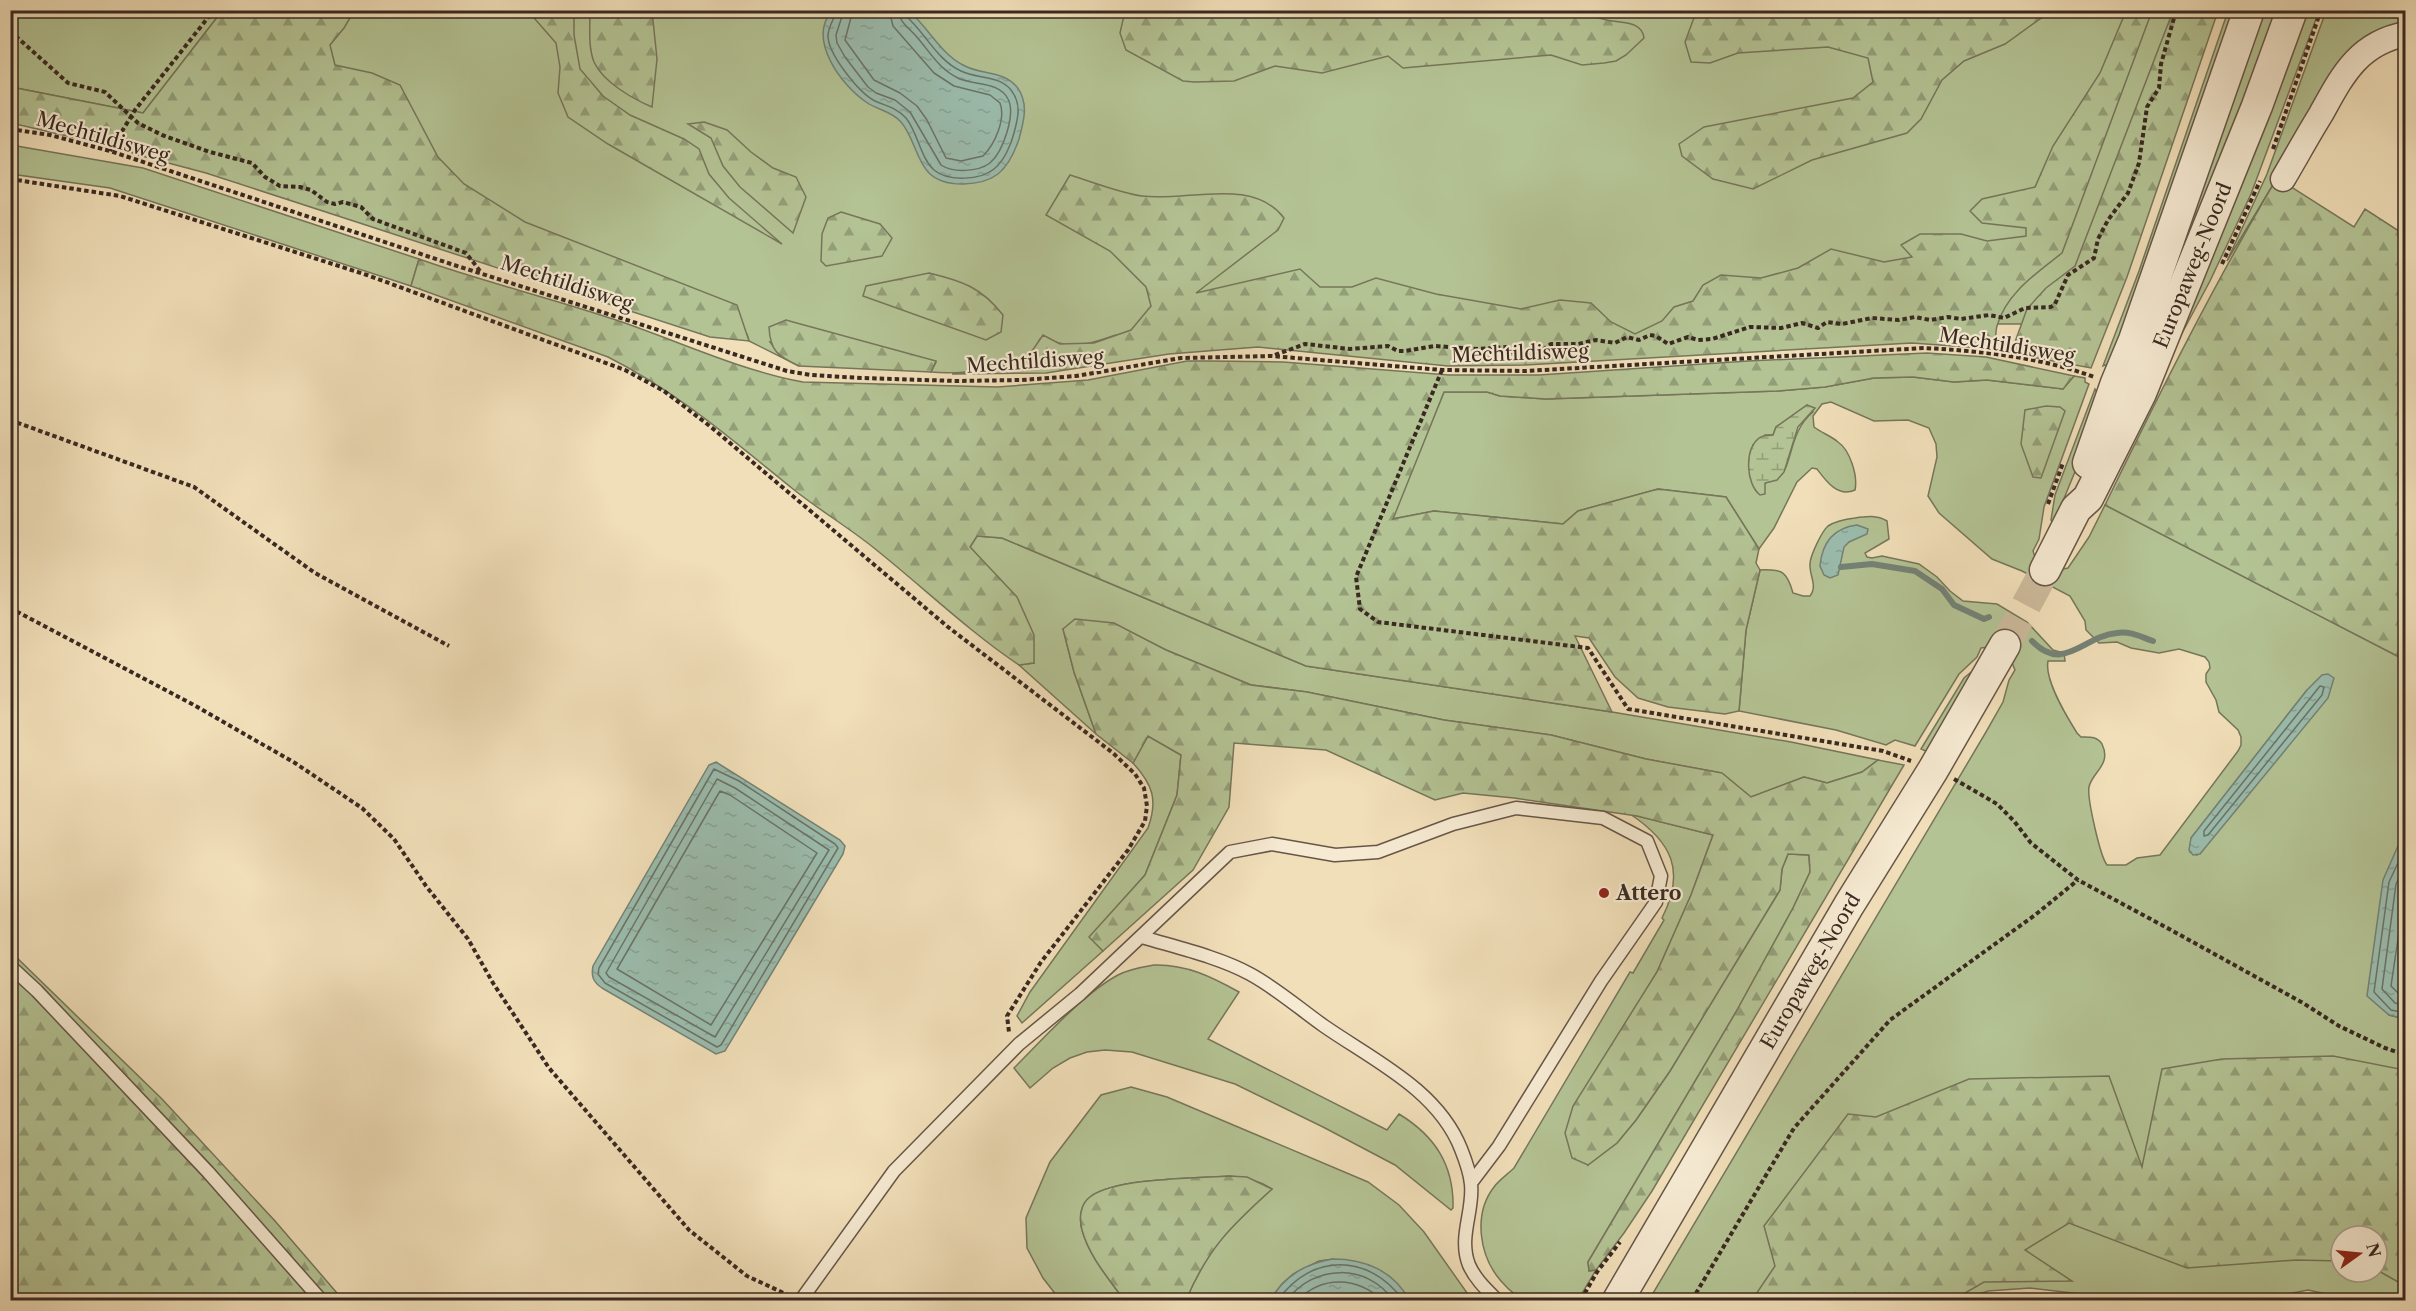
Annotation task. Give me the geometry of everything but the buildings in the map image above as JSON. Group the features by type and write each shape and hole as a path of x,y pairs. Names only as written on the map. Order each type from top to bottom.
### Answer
{"street":[{"name":"Europaweg-Noord","path":"2076,509 2075,492 2090,459 2116,383 2134,340 2249,10"},
{"name":"Europaweg-Noord","path":"2045,570 2076,509 2088,498 2142,393 2257,106 2292,10"},
{"path":"2283,178 2346,70 2361,54 2380,42 2406,34"},
{"name":"Europaweg-Noord","path":"1618,1300 1849,905 1933,770 2004,645"}],"lane":[{"path":"801,1300 894,1171 1018,1044 1080,994 1230,852 1272,844 1335,855 1378,852 1453,824 1516,808 1603,818 1647,841 1661,876 1656,902 1601,981 1498,1146 1471,1184"},
{"path":"1142,937 1249,973 1353,1046 1394,1071 1447,1119 1461,1149 1471,1184 1470,1208 1464,1234 1469,1264 1482,1285 1497,1300"},
{"path":"10,966 37,991 208,1172 321,1300"}],"path":[{"path":"110,151 131,117 214,10"},
{"path":"1271,356 1305,344 1350,350 1388,346 1398,351 1435,346 1478,349 1506,347 1523,358 1531,358 1551,344 1596,340 1615,343 1627,337 1639,340 1650,335 1668,344 1688,338 1712,339 1743,328 1757,326 1780,328 1802,323 1818,328 1830,321 1842,324 1872,318 1899,320 1915,316 1930,320 1948,317 1961,320 1989,315 2004,318 2025,308 2051,307 2055,304 2068,275 2094,258 2096,243 2108,220 2128,193 2139,163 2147,107 2159,88 2161,64 2174,18 2170,10"},
{"path":"10,30 68,83 105,92 138,123 162,135 210,152 252,163 266,177 280,186 312,190 327,202 335,204 343,202 361,207 374,219 466,253 480,272"},
{"name":"Mechtildisweg","path":"10,129 50,135 110,151 787,371 811,375 957,381 1022,380 1076,376 1181,358 1271,356 1442,370 1526,371 1924,348 1966,350 2024,359 2094,376"},
{"path":"10,179 120,196 367,275 625,369 664,391 711,427 948,627 1113,753 1135,774 1144,788 1147,806 1145,821 1128,850 1041,962 1008,1016 1008,1031 1018,1044"},
{"path":"1442,370 1356,577 1360,609 1378,622 1588,648 1628,709 1883,752 1933,770 1997,804 2031,843 2078,880 2263,981 2339,1026 2385,1048 2406,1055"},
{"path":"10,420 194,487 315,573 449,646"},
{"path":"10,608 192,704 295,763 362,808 394,839 426,886 468,939 549,1068 689,1230 747,1276 789,1296"},
{"path":"1692,1300 1794,1128 1890,1020 2035,915 2078,880"}],"green space":[{"path":"1561,10 1573,17 1589,16 1632,24 1640,29 1644,38 1626,55 1616,61 1604,63 1582,65 1551,55 1403,68 1388,56 1322,73 1275,66 1234,81 1194,82 1183,81 1126,50 1120,33 1125,11"},
{"path":"1708,10 2051,11 2005,44 1964,61 1942,80 1921,119 1907,133 1812,160 1753,189 1713,179 1682,156 1679,144 1704,127 1853,98 1873,82 1868,58 1828,47 1738,53 1710,63 1691,62 1685,42 1695,15"},
{"path":"10,11 222,11 143,113 11,87"},
{"path":"222,11 354,11 330,45 335,65 372,73 400,85 438,157 464,184 525,222 737,305 749,341 710,337 206,173 123,149 11,123 11,87 143,113"},
{"path":"281,11 2209,11 2100,324 1902,324 1371,354 1116,335 1088,344 1073,345 1040,339 1030,356 1011,365 968,372 941,373 931,372 936,362 770,342 780,356 799,366 749,341 747,334 194,143"},
{"path":"528,11 574,11 574,35 580,69 603,96 630,115 684,139 699,149 709,174 729,198 782,244 608,144 568,117 558,93 560,67 556,43"},
{"path":"590,11 652,11 657,59 652,107 619,89 598,69 591,50"},
{"path":"2126,11 2152,11 2062,253 2033,276 2007,303 1997,326 1995,349 1912,343 1525,365 1448,366 1258,347 1169,354 1046,373 952,374 998,368 1028,357 1043,335 1060,344 1094,343 1131,330 1151,306 1146,287 1110,251 1046,215 1070,175 1142,196 1237,194 1271,205 1284,218 1278,230 1196,293 1300,269 1320,287 1352,287 1376,278 1436,294 1521,309 1560,300 1591,303 1611,322 1635,334 1662,321 1674,307 1693,301 1703,285 1721,275 1761,278 1798,268 1831,249 1884,262 1912,257 1901,245 1920,234 1961,234 1987,241 2026,236 2026,228 1982,223 1970,211 1982,199 2035,187 2053,146 2100,73"},
{"path":"2173,11 2218,11 2127,277 2091,368 2011,353 2027,309 2046,288 2075,266"},
{"path":"2228,11 2241,11 2119,360 2103,366 2139,271"},
{"path":"2259,11 2287,11 2131,371"},
{"path":"2301,11 2319,11 2251,194 2210,281 2173,350"},
{"path":"2326,11 2405,11 2405,26 2392,29 2277,178 2227,261 2267,174"},
{"path":"704,122 727,130 773,168 796,177 806,197 793,233 740,187 723,166 711,138 688,124"},
{"path":"11,145 143,168 419,259 411,286 110,188 11,174"},
{"path":"2277,178 2354,227 2365,209 2405,235 2405,660 2105,505 2231,258"},
{"path":"841,212 880,224 892,238 882,256 826,266 821,261 822,234 828,218"},
{"path":"419,259 616,320 756,370 803,382 997,387 1088,380 1187,361 1283,362 1449,375 1539,375 1748,361 1927,353 1986,357 2074,376 2063,389 1987,380 1954,382 1913,377 1874,378 1825,387 1777,391 1546,399 1500,396 1487,392 1444,392 1393,519 1434,511 1563,524 1578,511 1658,489 1726,497 1759,549 1756,563 1760,570 1746,630 1739,711 1725,714 1668,707 1638,698 1615,677 1589,638 1575,636 1612,712 1306,666 1002,538 977,536 970,547 1017,597 1034,635 1034,663 1019,665 963,623 874,548 803,497 682,402 608,357 411,286"},
{"path":"929,273 961,282 987,298 1003,315 1001,332 986,340 863,296 866,286"},
{"path":"786,320 936,361 931,372 799,366 776,352 771,342 769,327"},
{"path":"2074,376 2085,378 2085,382 2089,384 2044,507 2039,539 2033,551 2036,560 2054,571 2068,568 2089,537 2105,505 2405,660 2405,830 2399,846 2389,1015 2405,1019 2405,1300 2353,1300 2308,1290 2256,1300 2132,1300 2030,1288 1988,1291 1962,1300 1649,1300 1986,732 2003,702 2009,680 2015,670 2010,658 1989,647 1981,648 1977,657 1959,674 1915,746 1895,740 1886,745 1836,730 1739,711 1746,630 1760,570 1779,571 1786,576 1793,593 1810,596 1813,588 1811,560 1828,526 1868,516 1879,518 1887,521 1889,539 1865,553 1867,557 1882,556 1919,564 1963,601 1997,604 2027,622 2053,650 2064,653 2065,661 2048,661 2049,678 2053,688 2077,733 2081,737 2098,740 2104,751 2103,763 2091,782 2089,793 2098,839 2107,865 2126,865 2137,858 2160,855 2238,751 2241,737 2238,730 2219,712 2216,700 2206,682 2206,674 2210,668 2205,657 2179,649 2159,653 2131,648 2117,642 2099,643 2086,630 2085,621 2070,596 2022,571 1992,559 1939,513 1928,496 1937,457 1936,444 1929,428 1908,420 1874,421 1831,402 1822,404 1813,416 1814,427 1835,440 1846,451 1854,471 1855,490 1843,492 1838,490 1828,483 1817,469 1812,468 1797,482 1774,528 1759,549 1726,497 1658,489 1578,511 1563,524 1434,511 1392,519 1444,392 1487,392 1500,396 1546,399 1777,391 1825,387 1874,378 1913,377 1954,382 1987,380 2063,389","holes":["1807,405 1813,412 1799,429 1783,473 1777,479 1765,483 1749,469 1753,445 1765,435 1773,435 1776,427","2307,690 2197,855 2190,852 2191,838"]},
{"path":"2095,389 2103,403 2054,523 2051,520 2055,495"},
{"path":"1807,405 1815,408 1798,427 1784,472 1777,480 1765,483 1765,494 1760,495 1752,483 1749,467 1749,458 1754,443 1761,437 1773,435 1776,427"},
{"path":"2046,406 2060,407 2065,411 2041,478 2033,477 2021,444 2025,410"},
{"path":"977,536 1002,538 1306,666 1612,712 1791,742 1878,760 1862,772 1827,783 1804,777 1751,797 1721,773 1646,759 1551,735 1444,720 1307,692 1251,685 1166,650 1114,624 1063,629 1074,672 1096,734 1019,665 1034,663 978,556 970,547"},
{"path":"1075,619 1114,623 1166,650 1251,685 1307,692 1444,720 1551,735 1646,759 1722,773 1751,797 1804,777 1827,783 1862,772 1878,760 1904,765 1652,1191 1596,1270 1589,1271 1588,1262 1736,1012 1793,908 1810,872 1809,855 1788,854 1782,869 1780,890 1670,1071 1617,1143 1588,1165 1572,1158 1565,1133 1573,1106 1657,972 1691,895 1713,835 1637,816 1514,798 1463,793 1435,800 1326,750 1234,743 1229,807 1193,870 1103,951 1089,937 1145,875 1177,795 1181,755 1148,736 1133,763 1096,734 1074,672 1063,629"},
{"path":"1981,664 1928,752 1921,749 1964,678"},
{"path":"1148,736 1181,755 1177,795 1145,875 1090,937 1103,951 1022,1023 1017,1016 1030,992 1148,828 1153,809 1152,793 1145,778 1133,763"},
{"path":"1630,814 1713,835 1691,895 1657,972 1620,1032 1588,1165 1617,1143 1670,1071 1780,890 1782,869 1788,854 1809,855 1810,872 1736,1012 1588,1262 1589,1271 1596,1270 1578,1300 1532,1301 1523,1299 1512,1292 1501,1281 1488,1260 1481,1235 1483,1210 1494,1187 1514,1168 1630,972 1633,973 1664,920 1662,918 1673,886 1671,859 1656,835"},
{"path":"10,951 162,1099 275,1221 343,1300 11,1300"},
{"path":"1154,965 1188,969 1239,992 1208,1039 1387,1130 1399,1114 1412,1123 1432,1142 1446,1165 1450,1178 1453,1208 1451,1210 1395,1165 1235,1084 1132,1052 1105,1050 1087,1052 1070,1058 1053,1068 1030,1088 1014,1068 1050,1031 1105,983 1127,971"},
{"path":"2333,1056 2405,1070 2406,1261 2400,1283 2389,1277 2389,1224 2329,1224 2329,1261 2296,1260 2187,1268 2069,1223 2025,1250 2072,1281 1984,1282 1953,1300 1752,1300 1775,1266 1764,1226 1848,1114 1876,1117 1969,1079 2109,1076 2142,1167 2162,1069 2222,1059"},
{"path":"1131,1087 1167,1097 1368,1182 1399,1205 1424,1232 1472,1300 1409,1300 1408,1297 1333,1259 1319,1261 1293,1274 1282,1284 1271,1300 1186,1300 1203,1266 1222,1239 1272,1189 1262,1183 1229,1176 1136,1183 1117,1186 1090,1197 1081,1212 1085,1240 1094,1258 1124,1300 1060,1300 1043,1278 1027,1248 1026,1218 1050,1162 1101,1095"},
{"path":"1229,1176 1247,1177 1272,1189 1222,1239 1203,1266 1186,1300 1124,1300 1100,1267 1085,1240 1081,1217 1082,1208 1087,1200 1102,1191 1117,1186"}],"water":[{"path":"832,11 909,11 955,60 970,68 1005,78 1017,87 1023,99 1024,119 1019,139 1002,171 983,181 964,184 944,182 929,173 901,122 856,94 830,61 823,35 825,22"},
{"path":"1561,11 1606,11 1597,16 1586,14 1573,17"},
{"path":"1857,525 1868,529 1867,534 1849,542 1844,547 1838,575 1830,578 1824,575 1820,566 1826,544 1841,529"},
{"path":"2328,674 2334,678 2328,698 2200,854 2193,855 2189,850 2191,838 2307,690 2322,675"},
{"path":"716,762 840,840 845,846 843,854 725,1051 716,1054 602,988 593,978 592,973 593,966 709,765"},
{"path":"2405,830 2405,1019 2389,1015 2367,996 2383,880"},
{"path":"1333,1259 1367,1264 1387,1274 1403,1290 1409,1300 1271,1300 1282,1284 1297,1272 1305,1267"}],"waterway":[{"path":"1841,567 1872,564 1915,571 1942,589 1954,605 1984,619 1989,617"},
{"path":"2032,641 2043,650 2054,654 2064,654 2094,640 2117,633 2131,634 2153,641"}],"tunnel":[{"path":"2005,645 2045,570"}],"place":[{"name":"Attero","path":"1604,893"}]}
